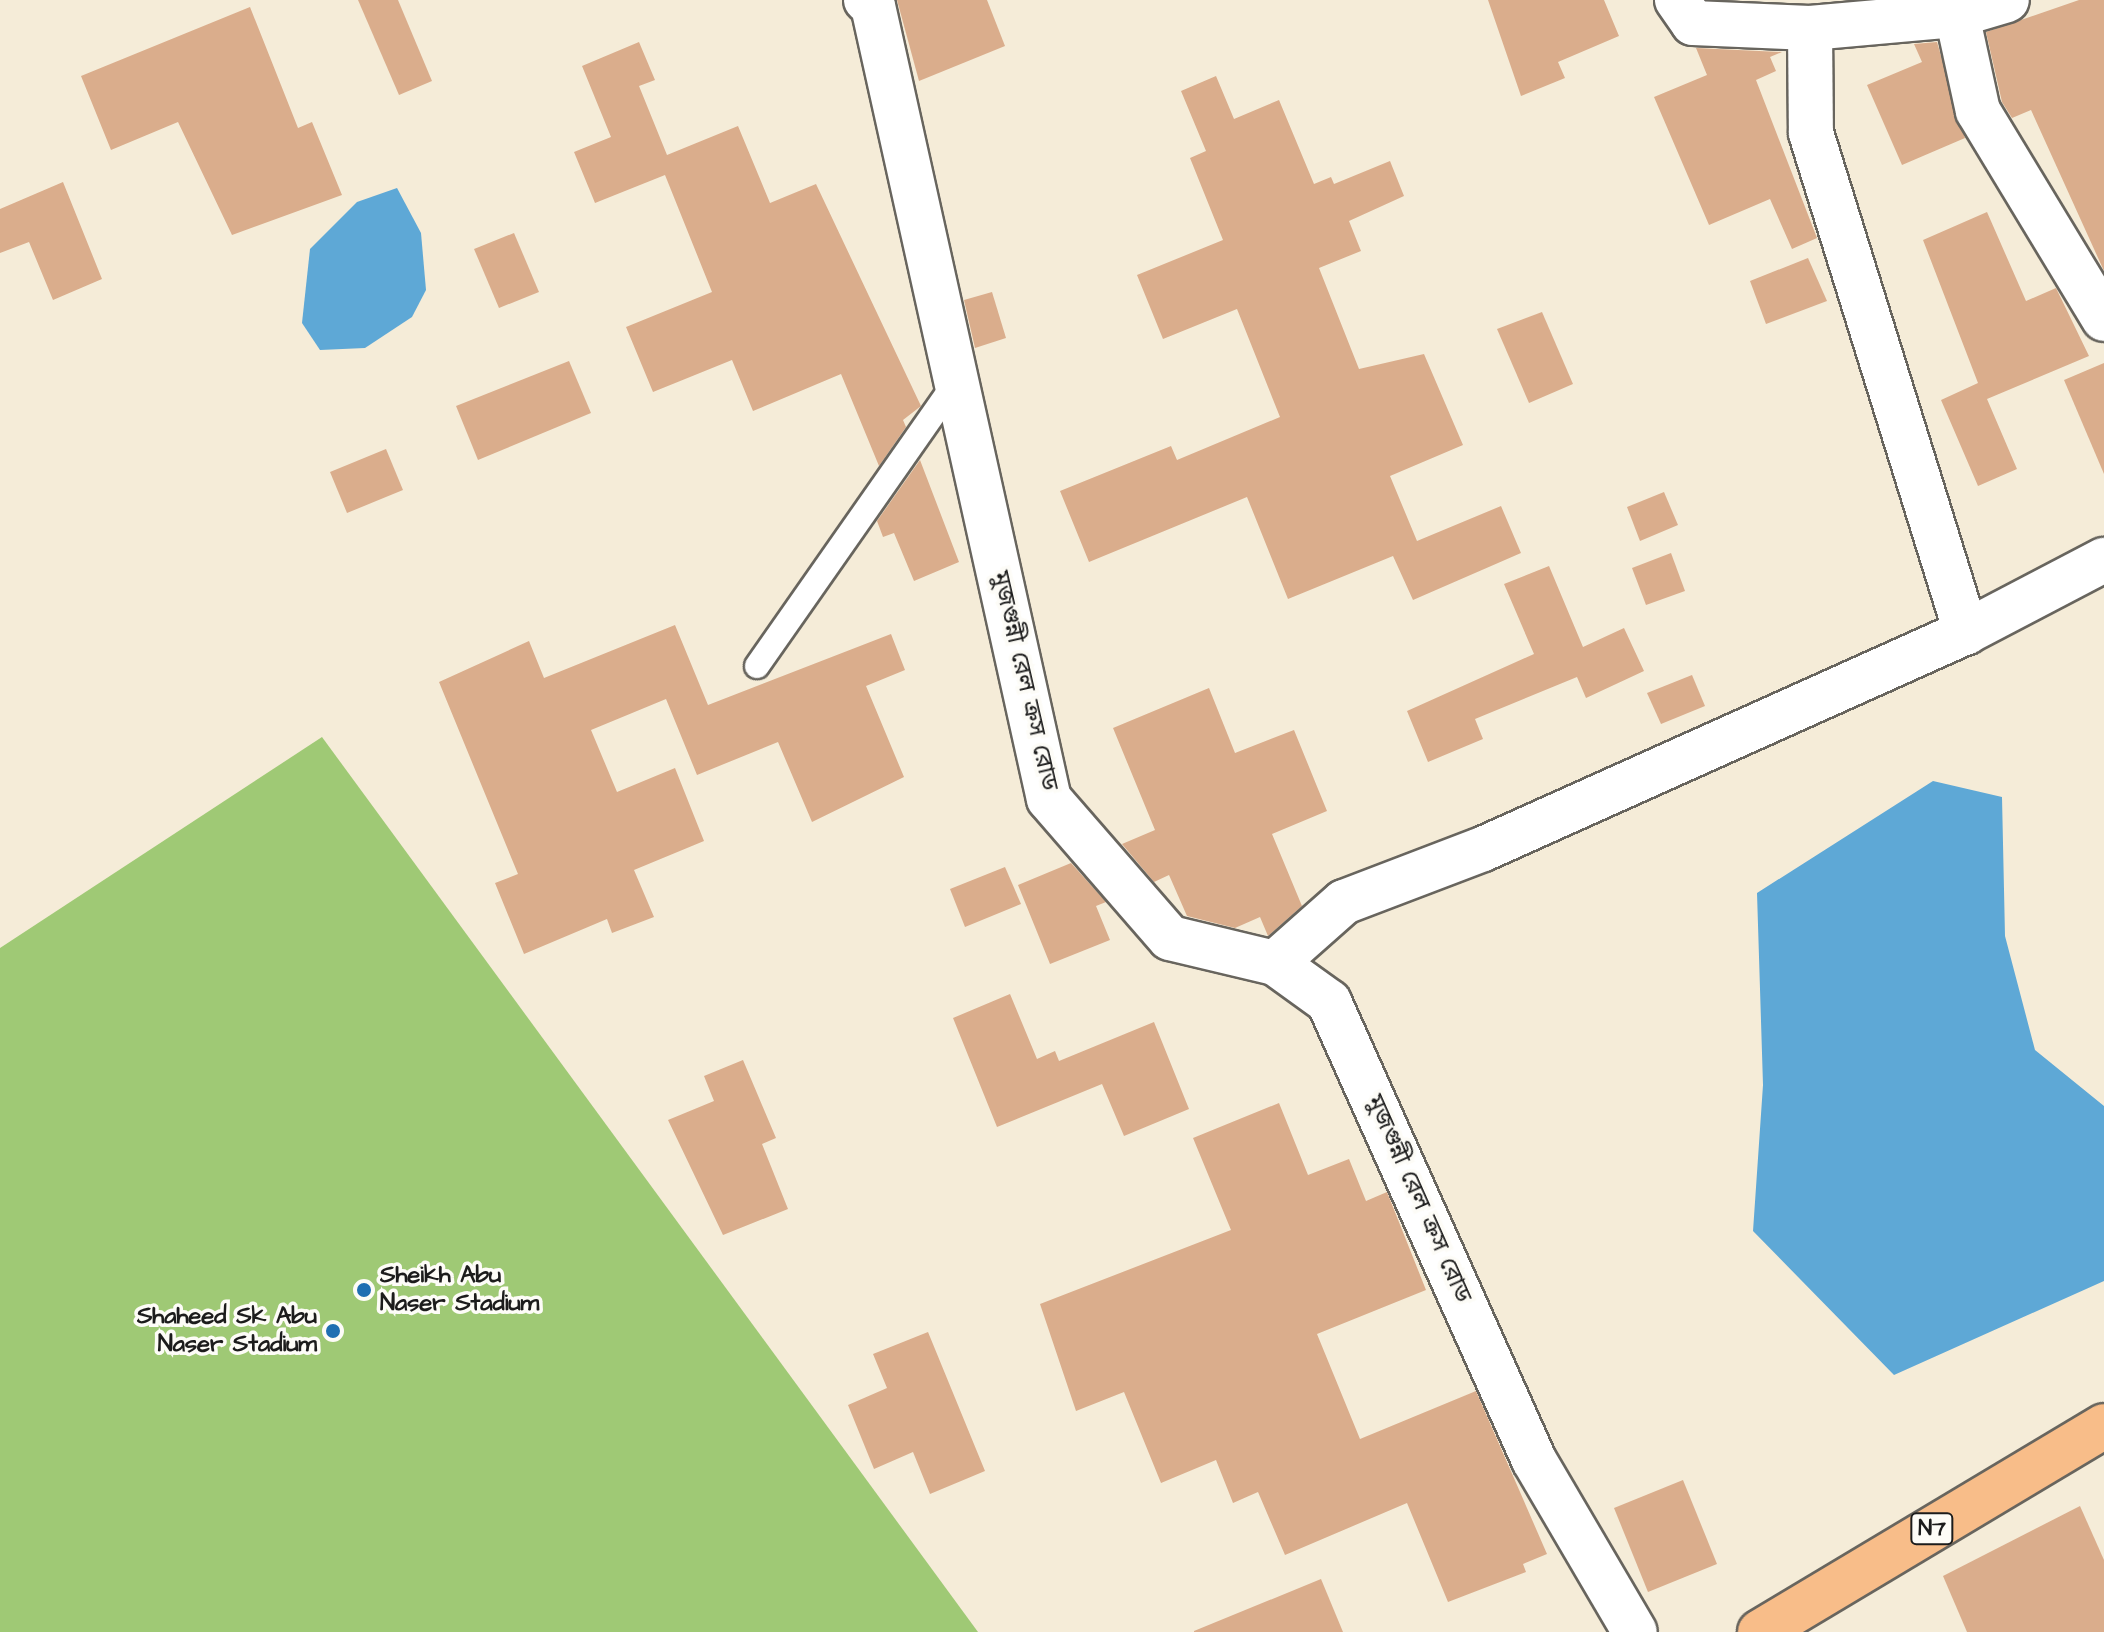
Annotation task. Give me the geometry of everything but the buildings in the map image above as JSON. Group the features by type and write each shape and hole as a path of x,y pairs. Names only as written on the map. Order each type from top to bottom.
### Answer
{"highway":[{"name":"N7","path":"1760,1632 2104,1426"}],"street":[{"path":"1677,0 1693,23 1810,28 1957,15 2007,0"},
{"name":"মুজগুন্নী রেল ক্রস রোড","path":"873,2 1049,799 1170,938 1275,963 1329,1002 1534,1460 1635,1632"},
{"path":"1957,15 1978,111 2104,319"},
{"path":"1810,28 1811,133 1966,632"},
{"path":"1275,963 1344,902 1483,849 1966,632 2104,560"}],"lane":[{"path":"757,666 956,382"}],"green space":[{"name":"Shaheed Sk Abu Naser Stadium","path":"322,737 978,1632 0,1632 0,948"}],"water":[{"path":"397,188 421,233 426,290 412,317 365,348 320,350 302,323 310,249 357,202"},
{"path":"1933,781 2002,797 2005,936 2035,1050 2104,1106 2104,1281 1894,1375 1753,1231 1763,1085 1757,893"}],"place":[{"name":"Sheikh Abu Naser Stadium","path":"364,1290"},
{"name":"Shaheed Sk Abu Naser Stadium","path":"333,1331"}]}
